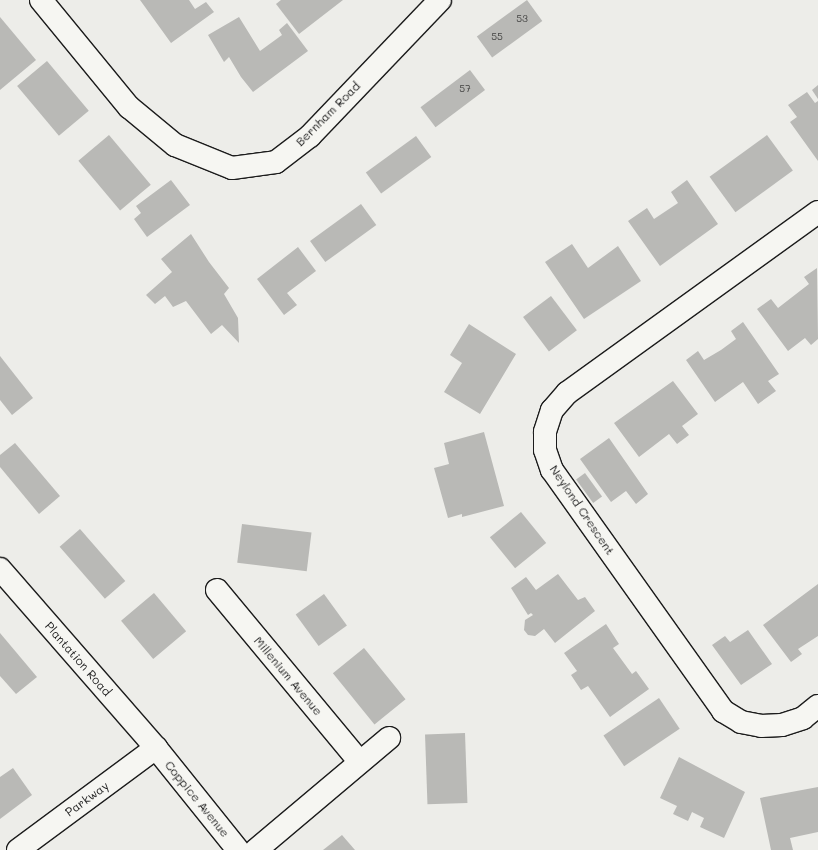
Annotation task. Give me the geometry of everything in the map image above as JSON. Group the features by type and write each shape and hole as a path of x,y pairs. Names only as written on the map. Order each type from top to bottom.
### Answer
{"street":[{"name":"Bernham Road","path":"41,0 129,107 174,145 232,168 276,162 310,136 440,0"},
{"name":"Neylond Crescent","path":"818,212 567,393 552,410 545,432 545,450 552,470 723,711 741,722 761,726 782,725 803,718 818,706"},
{"name":"Plantation Road","path":"0,569 156,748"},
{"name":"Millenium Avenue","path":"217,590 359,761"},
{"path":"256,850 359,761 389,738"},
{"name":"Parkway","path":"18,850 156,748"},
{"name":"Coppice Avenue","path":"156,748 238,850"}],"building":[{"path":"140,0 189,0 195,9 206,2 214,12 171,43"},
{"path":"281,0 343,0 299,34 276,4"},
{"path":"527,0 542,21 492,57 477,36"},
{"path":"0,17 36,60 0,90"},
{"path":"239,17 260,51 282,35 279,30 287,23 308,51 253,92 241,77 229,57 224,62 208,35"},
{"path":"47,61 89,111 59,136 17,86"},
{"path":"470,70 485,90 436,127 420,107"},
{"path":"818,85 818,99 812,90"},
{"path":"807,92 815,103 818,101 818,161 790,122 797,117 788,105"},
{"path":"109,135 151,185 120,211 78,161"},
{"path":"767,135 793,171 735,212 710,177"},
{"path":"416,136 431,157 381,193 366,172"},
{"path":"171,180 190,205 147,237 134,219 141,213 136,206"},
{"path":"687,180 718,224 660,266 628,221 647,208 654,219 678,203 671,192"},
{"path":"361,204 376,225 325,262 310,241"},
{"path":"191,234 209,262 229,288 224,294 238,318 239,343 222,325 211,334 186,301 173,307 165,296 155,304 146,295 172,272 161,259"},
{"path":"572,244 588,268 618,246 641,281 584,319 545,262"},
{"path":"298,247 316,271 287,293 297,305 284,315 257,279"},
{"path":"817,268 818,339 811,345 805,338 788,351 757,309 771,299 778,308 809,284 804,277"},
{"path":"551,296 577,330 549,351 523,317"},
{"path":"743,322 779,374 768,381 776,391 758,404 743,382 715,402 686,360 698,351 704,360 721,350 736,339 731,331"},
{"path":"469,324 516,354 480,414 444,392 462,363 450,355"},
{"path":"0,356 33,398 12,415 0,400"},
{"path":"673,381 698,414 682,426 689,435 677,444 669,434 639,457 614,423"},
{"path":"484,432 504,506 462,517 462,514 448,518 434,468 449,464 444,443"},
{"path":"609,438 648,494 636,504 626,491 611,502 580,459"},
{"path":"15,443 60,496 39,514 0,467 0,455"},
{"path":"585,473 602,496 593,503 576,479"},
{"path":"521,512 546,543 515,568 490,537"},
{"path":"242,524 311,533 307,571 237,563"},
{"path":"80,529 125,581 105,599 60,547"},
{"path":"558,574 578,600 585,597 595,611 555,643 544,629 535,636 528,635 524,630 525,620 533,615 531,613 528,615 511,588 526,577 536,590"},
{"path":"818,584 818,636 798,649 802,654 791,662 763,625"},
{"path":"154,593 186,631 153,659 121,621"},
{"path":"324,594 347,626 319,646 296,615"},
{"path":"606,624 619,644 613,648 632,674 636,671 649,689 610,717 588,686 581,690 571,675 577,671 564,653"},
{"path":"748,630 772,664 741,685 712,645 725,636 730,642"},
{"path":"0,633 37,677 16,694 0,676"},
{"path":"364,648 406,699 374,724 333,673"},
{"path":"659,698 680,729 624,766 603,735"},
{"path":"465,733 467,803 427,804 425,734"},
{"path":"679,757 745,792 724,838 700,827 704,818 692,812 688,821 673,814 677,806 660,798"},
{"path":"13,768 32,795 0,819 0,777"},
{"path":"818,787 818,832 790,838 793,850 771,850 760,798"},
{"path":"342,835 355,850 323,850"}]}
